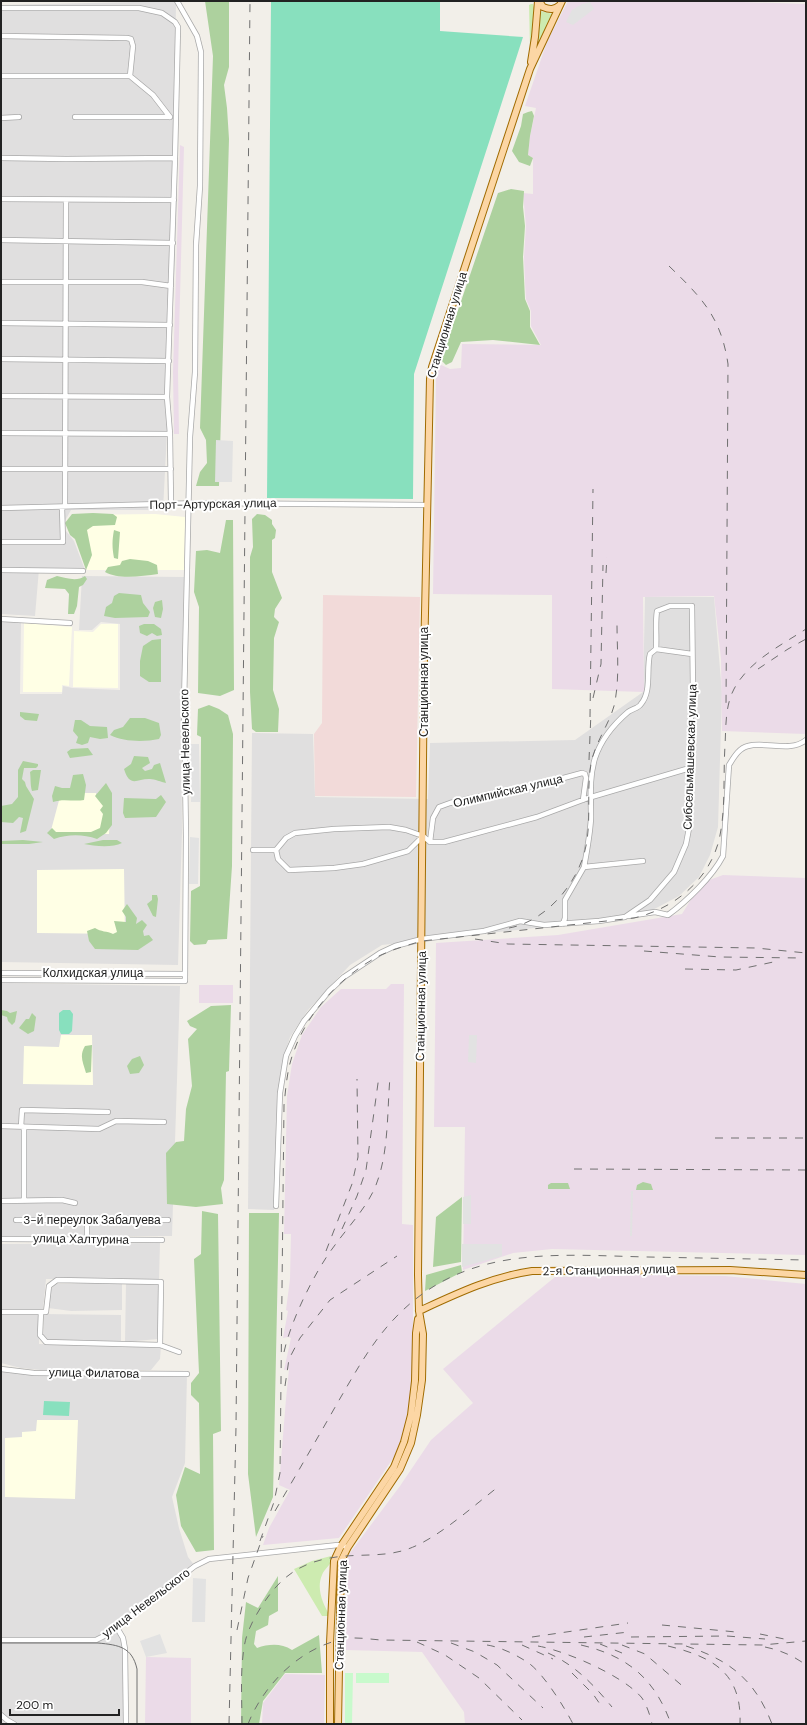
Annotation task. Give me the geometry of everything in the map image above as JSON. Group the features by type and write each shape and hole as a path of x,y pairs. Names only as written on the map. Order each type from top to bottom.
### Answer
{"main road":[{"path":"539,1 543,8 552,10 561,2"},
{"name":"Станционная улица","path":"530,69 539,1"},
{"name":"Станционная улица","path":"330,1724 333,1569 335,1557 394,1467 404,1442 411,1414 415,1381 416,1333 419,1311 426,504 430,380 432,366 530,69 561,2"},
{"name":"2-я Станционная улица","path":"419,1311 485,1282 511,1274 532,1271 730,1270 806,1275"},
{"name":"Станционная улица","path":"338,1724 341,1561 348,1547 400,1469 411,1443 422,1380 423,1334 419,1311"}],"street":[{"name":"улица Невельского","path":"177,1 197,36 201,52 200,186 196,250 195,372 190,437 184,704 186,836 185,981"},
{"path":"1,8 139,8 154,10 170,17 178,27 167,397 170,434 171,504"},
{"path":"1,36 128,38 131,39 133,46 130,76"},
{"path":"1,76 130,76 153,95 170,118"},
{"path":"1,118 19,117"},
{"path":"75,117 176,118"},
{"path":"1,158 66,160 175,158"},
{"path":"1,199 174,200"},
{"path":"1,542 63,542 65,469 66,200"},
{"path":"1,240 172,242"},
{"path":"1,282 142,282 171,286"},
{"path":"1,323 170,324"},
{"path":"1,359 65,358 169,361"},
{"path":"1,396 167,397"},
{"path":"1,433 170,434"},
{"path":"1,469 171,469"},
{"name":"Порт-Артурская улица","path":"1,508 189,503 426,504"},
{"path":"1,570 83,571"},
{"name":"Сибсельмашевская улица","path":"276,1206 280,1093 286,1056 304,1021 329,991 344,977 380,953 395,946 422,939 484,931 520,921 544,925 624,917 650,900 674,872 681,858 690,823 690,768 693,691 692,606 670,606 657,611 655,620 657,637 656,649"},
{"path":"1,619 70,623"},
{"path":"563,924 565,918 565,900 584,867 589,844 591,773 595,757 605,736 629,711 641,705 647,688 650,654 656,649 692,654"},
{"path":"624,917 655,912 668,915 682,905 716,868 722,856 729,765 737,753 748,746 795,746 806,740"},
{"path":"276,850 286,838 295,833 334,829 389,827 406,830 423,836 430,842 444,842 537,817 590,797 690,768"},
{"name":"Олимпийская улица","path":"430,842 433,818 439,807 450,803 498,792 519,790 582,773 585,774 586,778 583,800"},
{"path":"276,850 278,859 289,870 334,868 363,864 402,853 410,849 423,836"},
{"path":"253,850 276,850"},
{"path":"584,867 643,861"},
{"name":"Колхидская улица","path":"1,973 185,974"},
{"name":"Колхидская улица","path":"1,980 185,981"},
{"path":"24,1201 22,1110 108,1112"},
{"path":"1,1126 99,1129 116,1121 164,1122"},
{"path":"1,1201 62,1200 75,1203"},
{"path":"86,1219 87,1239"},
{"name":"3-й переулок Забалуева","path":"16,1220 168,1220"},
{"name":"улица Халтурина","path":"1,1238 162,1240"},
{"path":"1,1312 46,1312 49,1286 57,1280 161,1282 160,1345"},
{"path":"41,1312 40,1335 46,1342 160,1345 179,1352"},
{"name":"улица Филатова","path":"1,1370 41,1373 187,1374"},
{"name":"улица Невельского","path":"1,1640 96,1640 106,1635 195,1566 209,1559 341,1546 348,1547"},
{"path":"116,1626 123,1638 125,1650 126,1724"},
{"path":"1,1715 6,1720 14,1724"}],"shaded area":[{"path":"176,1 174,162 177,200 163,510 71,510 62,526 74,541 85,570 39,569 35,616 1,614 1,5"},
{"path":"568,1 713,1 806,4 806,734 722,731 721,659 714,596 643,597 644,692 552,689 552,595 433,594 436,377 439,364 450,369 461,368 462,344 541,345 531,326 531,311 526,299 524,257 526,226 523,193 533,194 533,158 528,155 530,136 536,108 525,106 547,42"},
{"path":"590,2 594,9 573,25 566,22 572,10 582,4"},
{"path":"180,145 184,147 178,372 179,434 174,434 173,372"},
{"path":"216,440 233,441 232,482 215,482"},
{"path":"155,514 185,517 184,570 87,570 72,525 73,515"},
{"path":"82,576 184,577 181,712 182,832 178,965 1,962 1,622 21,622 20,694 62,694 63,686 73,688 120,690 120,624 101,622 92,630 79,630"},
{"path":"323,595 420,597 416,797 315,796 314,734 322,723"},
{"path":"645,597 714,597 722,693 718,827 710,855 699,877 679,896 641,916 382,945 350,965 308,1010 290,1037 283,1060 278,1093 274,1210 248,1209 252,733 313,734 315,797 428,799 430,743 575,740 643,692"},
{"path":"24,623 72,627 69,686 62,685 62,692 23,692"},
{"path":"101,624 118,624 118,688 73,687 74,631 93,632"},
{"path":"190,744 199,744 200,802 191,802"},
{"path":"61,793 96,793 96,797 111,797 109,834 50,834"},
{"path":"190,837 199,838 198,884 189,884"},
{"path":"124,869 125,934 37,933 37,870"},
{"path":"723,875 806,878 806,1255 552,1249 513,1253 463,1270 465,1127 434,1127 436,943 558,935 682,914 704,882"},
{"path":"1,983 180,986 172,1236 1,1236"},
{"path":"391,984 404,984 402,1224 413,1225 413,1352 411,1395 402,1440 398,1451 339,1538 263,1545 269,1528 290,1490 279,1485 289,1369 284,1370 291,1338 283,1338 288,1311 286,1310 290,1279 291,1234 284,1234 287,1096 292,1064 302,1035 321,1007 341,989 386,989"},
{"path":"199,985 233,985 233,1003 199,1003"},
{"path":"61,1035 92,1035 93,1085 23,1084 24,1046 59,1047"},
{"path":"469,1035 477,1035 476,1063 468,1062"},
{"path":"631,1191 633,1191 632,1236 630,1236"},
{"path":"471,1195 471,1224 463,1224 463,1197"},
{"path":"160,1243 159,1279 46,1279 43,1310 1,1310 1,1244"},
{"path":"462,1244 502,1244 502,1256 462,1267"},
{"path":"643,1275 725,1276 806,1284 806,1724 465,1724 464,1712 422,1652 346,1650 347,1557 400,1486 431,1440 473,1403 443,1369 555,1277"},
{"path":"122,1282 122,1310 71,1311 48,1308 51,1289 57,1284"},
{"path":"126,1283 159,1283 158,1339 125,1342"},
{"path":"2,1314 39,1314 39,1344 161,1346 160,1359 151,1370 40,1370 21,1368 1,1363"},
{"path":"44,1314 121,1315 121,1343 43,1340"},
{"path":"1,1369 34,1373 187,1374 185,1463 172,1497 179,1528 188,1557 195,1566 117,1626 123,1638 126,1724 1,1724"},
{"path":"37,1420 78,1420 75,1499 5,1497 5,1438 22,1437 22,1432 36,1431"},
{"path":"193,1578 206,1579 205,1622 192,1622"},
{"path":"160,1634 167,1653 146,1657 140,1641"},
{"path":"146,1657 191,1658 191,1724 145,1724"},
{"path":"285,1674 325,1675 324,1724 262,1724 263,1703"}],"green space":[{"path":"205,1 229,1 229,67 224,85 229,139 219,486 196,486 200,472 207,463 206,440 200,428 213,56"},
{"path":"271,1 440,1 440,31 523,37 414,374 413,499 267,498"},
{"path":"533,4 534,7 532,42 530,48 529,5"},
{"path":"540,11 553,14 538,44"},
{"path":"532,111 534,116 528,155 533,158 530,166 519,162 512,151 521,126 523,114"},
{"path":"511,189 524,191 523,207 525,226 523,257 525,299 530,311 530,327 540,345 493,340 461,342 452,362 446,365 441,360 498,193"},
{"path":"72,514 113,514 117,517 115,525 93,526 87,530 92,555 86,570 75,539 70,535 65,523"},
{"path":"257,514 265,515 272,520 272,524 276,530 275,538 272,540 272,572 282,598 275,609 274,617 279,622 274,638 273,690 279,709 278,732 256,732 252,729 250,692 250,557 253,547 252,519"},
{"path":"226,520 233,520 234,690 220,696 198,693 199,607 194,592 196,551 207,550 220,553"},
{"path":"114,530 120,532 118,559 114,558 113,554 112,544"},
{"path":"130,559 148,561 157,565 158,574 124,577 105,572 108,567 120,565 122,561"},
{"path":"57,576 79,579 85,576 87,579 83,585 79,587 77,606 74,614 68,614 69,594 65,589 45,588 47,580"},
{"path":"119,593 141,595 143,603 150,612 148,617 115,618 104,616 106,607 112,603 114,596"},
{"path":"162,600 163,609 161,618 155,617 153,608 155,602"},
{"path":"144,624 154,624 161,629 162,635 157,636 152,633 147,636 140,633 139,626"},
{"path":"161,639 161,682 149,682 140,676 140,661 143,646 152,640"},
{"path":"209,705 228,715 233,734 232,866 227,939 208,940 206,944 194,945 190,941 191,891 200,886 201,737 197,735 198,709"},
{"path":"20,712 39,714 37,721 25,720 20,716"},
{"path":"130,718 145,718 159,723 161,735 159,739 134,741 121,739 110,735 114,730 123,727"},
{"path":"75,720 81,720 90,726 107,727 108,738 100,739 90,737 88,743 82,745 76,743 78,737 73,731"},
{"path":"88,748 93,755 70,758 67,752 71,749"},
{"path":"134,756 148,757 150,763 142,768 145,771 152,769 154,765 160,763 166,783 152,779 132,781 129,779 124,769 131,764"},
{"path":"23,761 38,764 38,766 36,768 24,768 22,779 34,799 26,831 20,833 23,818 19,817 13,823 1,822 1,806 12,804 18,797 18,770"},
{"path":"33,770 41,770 38,790 32,791 30,772"},
{"path":"83,774 86,785 84,800 61,800 53,802 52,796 55,786 70,788 73,775"},
{"path":"106,783 112,793 112,825 106,833 97,839 76,835 54,839 47,833 52,828 56,832 91,832 100,828 103,814 100,810 103,806 95,796"},
{"path":"161,795 166,802 156,817 125,818 123,813 124,798 156,799"},
{"path":"23,840 43,842 29,844 1,844 1,841"},
{"path":"103,840 117,840 122,843 108,846 84,844"},
{"path":"152,895 157,895 158,899 156,917 153,916 147,904 152,900"},
{"path":"127,904 137,918 136,924 142,920 147,925 143,931 144,936 149,935 153,940 138,950 95,949 89,941 87,931 95,928 113,934 117,932 114,921 126,922 126,917 122,911"},
{"path":"231,1005 229,1071 226,1072 224,1180 221,1188 223,1204 196,1207 167,1204 166,1153 176,1142 184,1141 186,1109 192,1086 188,1039 197,1029 190,1026 187,1021 211,1006"},
{"path":"1,1010 10,1013 17,1011 15,1022 12,1025 8,1021 7,1017 1,1015"},
{"path":"63,1010 70,1010 73,1014 72,1031 69,1034 61,1034 59,1030 59,1013"},
{"path":"32,1013 36,1017 34,1031 28,1034 19,1028 26,1019 29,1019"},
{"path":"92,1045 91,1072 86,1073 82,1053 85,1046"},
{"path":"140,1056 144,1065 139,1073 130,1074 127,1066 132,1059"},
{"path":"643,1182 651,1184 653,1190 636,1190 637,1185"},
{"path":"551,1183 568,1183 570,1189 548,1189 548,1185"},
{"path":"462,1197 461,1262 433,1267 436,1217"},
{"path":"202,1211 218,1214 221,1431 213,1434 214,1550 196,1552 181,1526 176,1495 185,1467 200,1474 199,1403 191,1395 191,1383 199,1373 194,1259 201,1254"},
{"path":"249,1213 279,1213 273,1497 256,1537 248,1474"},
{"path":"461,1265 462,1272 425,1291 426,1275"},
{"path":"44,1401 70,1402 69,1416 43,1415"},
{"path":"331,1556 331,1562 323,1572 320,1580 321,1596 330,1616 322,1616 294,1569 312,1561"},
{"path":"278,1576 278,1611 269,1616 268,1625 256,1631 254,1644 257,1648 275,1645 284,1646 292,1650 319,1635 322,1673 285,1673 263,1701 259,1724 241,1724 242,1638 246,1602 258,1608"},
{"path":"345,1673 353,1673 352,1724 345,1724"},
{"path":"356,1673 389,1673 389,1683 356,1683"}],"tram line":[{"path":"1,1643 98,1643 124,1648 132,1656 137,1669 137,1724"}],"railway":[{"path":"229,1724 236,1427 250,1"},
{"path":"669,266 691,288 708,309 720,333 728,364 726,707"},
{"path":"590,717 593,489"},
{"path":"606,573 607,557"},
{"path":"593,698 601,664 603,565"},
{"path":"509,928 523,924 537,917 550,907 561,896 570,883 584,855 588,830 589,779 592,759 612,713 616,696 618,676 617,624"},
{"path":"260,1541 274,1502 280,1473 284,1105 287,1078 292,1057 300,1036 308,1022 328,995 353,972 381,955 396,949 422,941 634,918 663,908 688,891 707,868 719,840 723,817 726,717 729,702 734,689 740,679 757,662 806,629"},
{"path":"758,669 806,639"},
{"path":"589,760 591,712"},
{"path":"475,939 508,944 756,948 806,953"},
{"path":"644,951 720,957 803,958"},
{"path":"685,969 736,970 778,961"},
{"path":"342,1229 357,1196 366,1170 379,1076"},
{"path":"284,1352 292,1325 312,1282 327,1256 368,1201 376,1185 383,1159 387,1132 390,1077"},
{"path":"326,1251 352,1184 358,1157 357,1079"},
{"path":"715,1138 806,1138"},
{"path":"574,1169 806,1170"},
{"path":"275,1511 357,1369 378,1338 395,1318 422,1294 451,1277 482,1266 513,1259 546,1256 580,1255 806,1260"},
{"path":"285,1386 289,1359 300,1338 330,1300 397,1256"},
{"path":"242,1724 242,1667 246,1637 261,1607 282,1581 298,1569 318,1561 340,1557 389,1554 408,1549 431,1538 498,1487"},
{"path":"237,1630 248,1578 263,1536"},
{"path":"532,1637 628,1623"},
{"path":"662,1625 736,1632"},
{"path":"584,1637 629,1632"},
{"path":"760,1634 789,1640"},
{"path":"631,1637 727,1636 765,1639"},
{"path":"248,1724 263,1696 273,1683 296,1661 324,1645 344,1639 762,1645 806,1641"},
{"path":"417,1642 445,1655 479,1678 522,1720"},
{"path":"451,1643 475,1652 497,1665 543,1708"},
{"path":"600,1644 622,1653"},
{"path":"487,1645 497,1647 512,1654 533,1667 553,1690 573,1724"},
{"path":"522,1645 553,1659"},
{"path":"581,1645 613,1656 638,1672 657,1694 671,1724"},
{"path":"622,1645 645,1654 686,1689"},
{"path":"538,1646 564,1653 609,1673 622,1681 642,1698 652,1724"},
{"path":"668,1646 699,1656 722,1670 730,1680 736,1692 739,1706 740,1724"},
{"path":"686,1646 716,1658 739,1674 758,1695 772,1724"},
{"path":"765,1647 787,1654 806,1665"},
{"path":"548,1653 575,1669 612,1707"},
{"path":"572,1673 593,1694 602,1707"}]}
